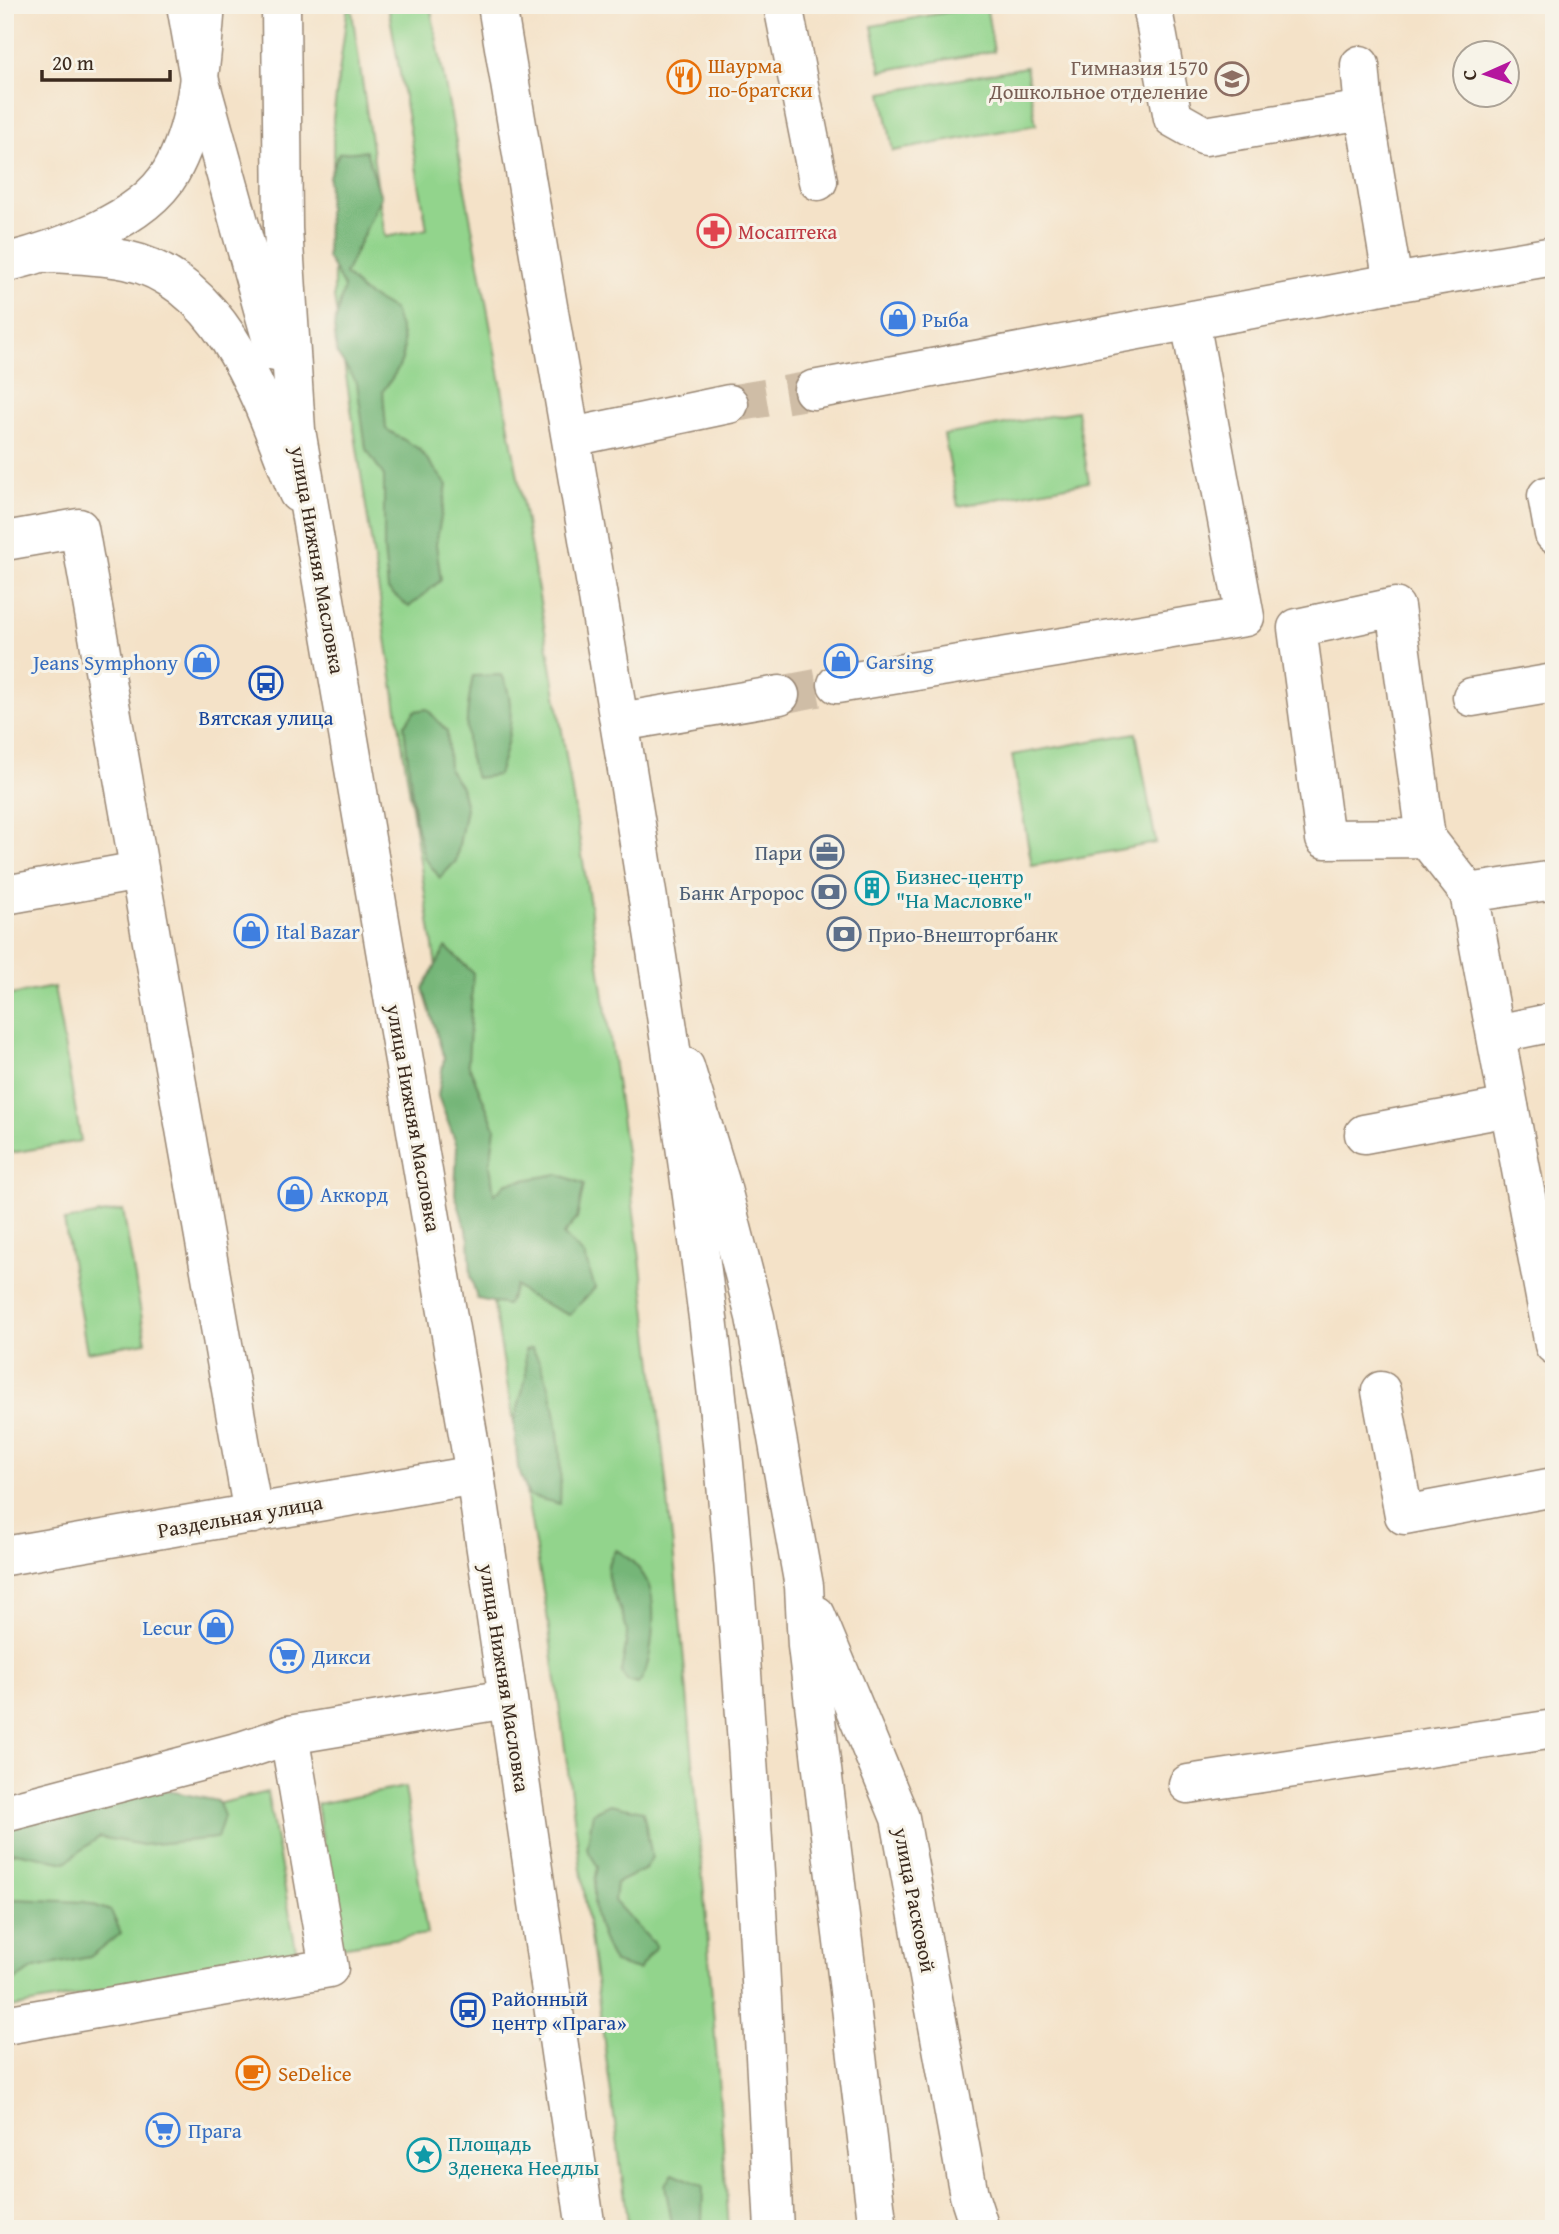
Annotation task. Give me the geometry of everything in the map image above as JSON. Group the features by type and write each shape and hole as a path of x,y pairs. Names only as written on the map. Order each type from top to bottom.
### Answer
{"main road":[{"path":"186,5 199,78 296,430"},
{"path":"5,263 46,253 115,222 151,196 170,175 183,149 199,78 206,5"},
{"name":"улица Нижняя Масловка","path":"281,5 284,229 296,430 475,1475 586,2229"},
{"path":"783,5 818,181"},
{"path":"1152,5 1173,118 1205,136 1364,110"},
{"path":"499,13 665,1001 708,1321 733,1558 753,1829 774,2229"},
{"path":"1360,65 1364,110 1393,283"},
{"path":"46,253 128,261 161,274 191,295 223,329 250,374 310,524"},
{"path":"813,390 1554,256"},
{"path":"837,684 1245,617 1190,321"},
{"path":"572,437 729,404"},
{"path":"1547,496 1554,534"},
{"path":"5,541 79,528 253,1514"},
{"path":"1426,838 1325,839 1297,628 1395,607 1426,838 1469,893 1554,1345"},
{"path":"1472,698 1554,683"},
{"path":"620,722 780,695"},
{"path":"5,895 139,872"},
{"path":"1469,893 1554,880"},
{"path":"665,1001 721,1185 755,1317 804,1586 807,1646 878,2229"},
{"path":"1496,1034 1554,1023"},
{"path":"1364,1134 1509,1107"},
{"path":"1381,1391 1404,1515 1554,1487"},
{"name":"Раздельная улица","path":"5,1556 475,1475"},
{"name":"улица Расковой","path":"804,1586 900,1818 970,2195 980,2229"},
{"path":"5,1812 244,1750 289,1735 507,1699"},
{"path":"1188,1784 1554,1728"},
{"path":"5,2025 330,1968 289,1735"}],"green space":[{"path":"348,5 351,5 385,237 427,229 388,5 430,5 544,626 595,938 654,1373 691,1740 729,2229 629,2229 547,1614 443,1012 334,297 333,118"},
{"path":"986,5 994,51 881,71 872,26"},
{"path":"1026,67 1036,125 893,151 882,93"},
{"path":"366,151 381,197 345,274 363,292 394,310 402,335 402,360 383,391 386,429 419,449 447,485 436,544 441,580 409,607 388,590 384,549 384,476 366,449 357,383 337,354 334,327 344,287 327,257 329,176 339,153"},
{"path":"1077,411 1089,482 958,506 944,435"},
{"path":"502,675 511,712 506,750 498,775 476,778 467,740 473,676"},
{"path":"427,709 447,731 449,770 461,787 466,808 456,861 440,878 424,857 415,820 404,726 415,711"},
{"path":"1136,733 1156,843 1032,866 1012,755"},
{"path":"446,947 473,973 468,1063 495,1128 490,1164 494,1194 507,1183 558,1174 584,1184 577,1219 563,1235 584,1255 595,1288 569,1315 528,1296 516,1286 507,1305 477,1299 471,1277 469,1239 455,1194 457,1146 438,1096 444,1058 423,988"},
{"path":"54,987 81,1141 5,1154 5,996"},
{"path":"123,1210 146,1342 87,1352 64,1221"},
{"path":"532,1348 548,1383 557,1423 560,1504 529,1496 518,1468 514,1423 526,1377 525,1350"},
{"path":"616,1550 640,1570 649,1586 653,1608 650,1651 638,1684 627,1681 621,1672 627,1633 607,1570"},
{"path":"405,1787 427,1934 339,1947 317,1804"},
{"path":"160,1789 218,1801 224,1816 217,1838 143,1845 99,1837 66,1862 5,1850 5,1823"},
{"path":"267,1792 297,1954 5,2009 5,1855"},
{"path":"610,1804 643,1811 652,1857 644,1870 616,1883 614,1901 656,1946 638,1970 614,1963 603,1940 594,1905 598,1867 587,1849 593,1812"},
{"path":"14,1899 85,1902 111,1911 121,1933 90,1957 35,1968 5,1986 5,1904"},
{"path":"673,2173 703,2186 702,2223 698,2229 673,2229 665,2185"}],"tunnel":[{"path":"729,404 813,390"},
{"path":"780,695 837,684"}],"place":[{"name":"Шаурма по-братски","path":"684,77"},
{"name":"Гимназия 1570 Дошкольное отделение","path":"1232,79"},
{"name":"Мосаптека","path":"714,231"},
{"name":"Рыба","path":"898,319"},
{"name":"Garsing","path":"841,661"},
{"name":"Jeans Symphony","path":"202,662"},
{"name":"Вятская улица","path":"266,683"},
{"name":"Пари","path":"827,852"},
{"name":"Бизнес-центр \"На Масловке\"","path":"872,888"},
{"name":"Банк Агророс","path":"829,892"},
{"name":"Ital Bazar","path":"251,931"},
{"name":"Прио-Внешторгбанк","path":"844,934"},
{"name":"Аккорд","path":"295,1194"},
{"name":"Lecur","path":"216,1627"},
{"name":"Дикси","path":"287,1656"},
{"name":"Районный центр «Прага»","path":"468,2010"},
{"name":"SeDelice","path":"253,2073"},
{"name":"Прага","path":"163,2130"},
{"name":"Площадь Зденека Неедлы","path":"424,2155"}]}
